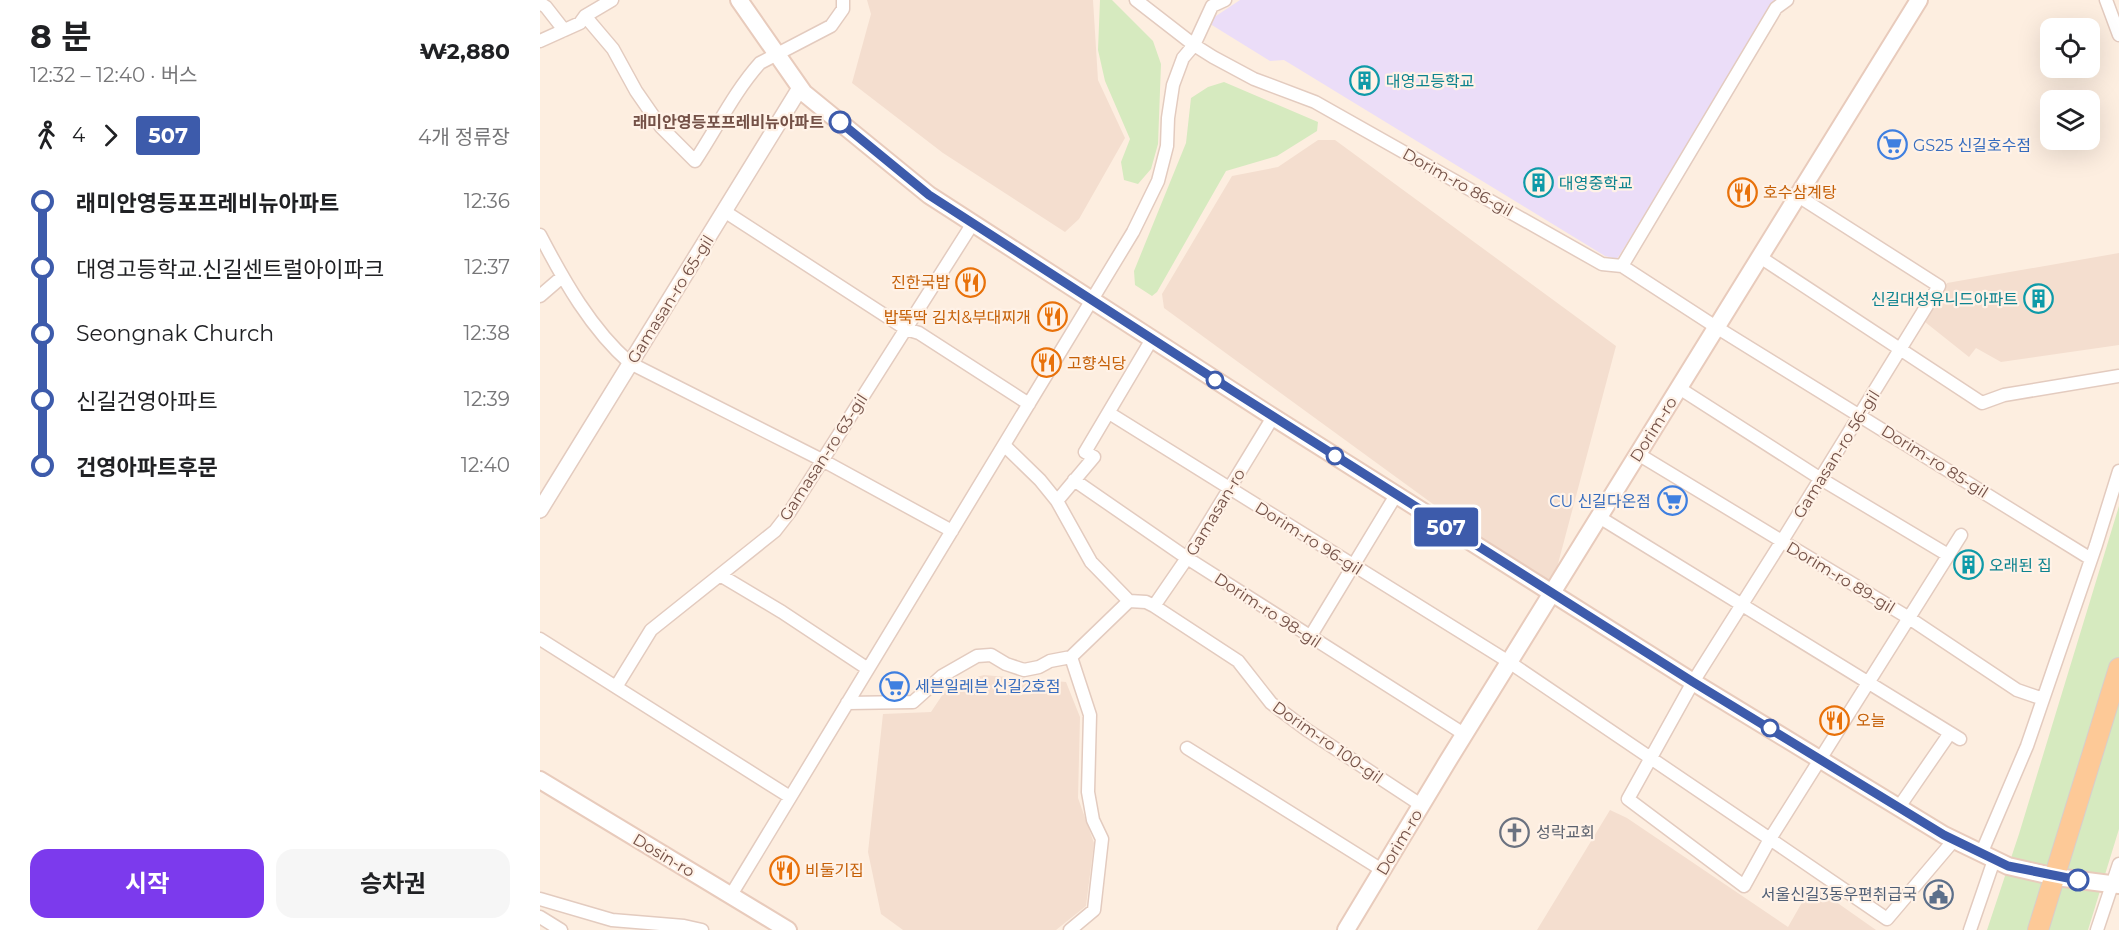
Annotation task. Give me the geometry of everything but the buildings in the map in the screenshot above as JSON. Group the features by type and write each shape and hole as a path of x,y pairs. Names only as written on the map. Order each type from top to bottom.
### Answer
{"main road":[{"path":"739,0 800,88 929,195 1273,417 1693,682 1954,840 2008,866 2056,877 2116,885"},
{"name":"Dorim-ro","path":"1346,930 1464,734 1917,1"},
{"path":"2038,930 2119,668"},
{"name":"Dosin-ro","path":"540,780 731,895 782,929"}],"street":[{"path":"540,40 579,23 585,16 612,0"},
{"path":"585,16 613,49 636,91 661,127 696,160 735,94 760,63 831,26 843,9 843,0"},
{"name":"Dorim-ro 86-gil","path":"1136,0 1194,45 1254,79 1315,102 1602,264 1622,266 1716,327"},
{"path":"731,895 1133,232 1158,181 1167,146 1173,85 1183,58 1194,45 1212,6 1225,0"},
{"path":"1622,266 1776,8 1788,0"},
{"path":"2106,0 2119,35"},
{"path":"540,3 546,7 564,30"},
{"name":"Gamasan-ro 65-gil","path":"540,510 800,88"},
{"name":"Gamasan-ro 56-gil","path":"1693,682 1939,286 1798,196"},
{"path":"724,211 1029,404"},
{"name":"Gamasan-ro 63-gil","path":"616,687 651,630 775,531 973,223"},
{"path":"540,235 562,277 611,346 630,363 822,460 952,531"},
{"path":"1760,257 1982,403 2004,394 2119,376"},
{"path":"540,296 562,277"},
{"name":"Dorim-ro 85-gil","path":"1716,327 2091,559"},
{"path":"1057,501 1094,457 1085,452 1152,339"},
{"path":"1679,388 1821,479 1948,555"},
{"name":"Dorim-ro 96-gil","path":"1109,413 1509,662"},
{"name":"Gamasan-ro","path":"1154,606 1187,558 1273,417"},
{"path":"847,704 913,702 942,676 977,656 991,655 1006,664 1024,670 1071,657 1129,601 1090,562 1057,501 1040,480 1004,445"},
{"name":"Dorim-ro 89-gil","path":"1638,454 1909,618 2017,690 2043,699"},
{"path":"1970,930 1987,857 2091,559 2119,471"},
{"name":"Dorim-ro 98-gil","path":"1074,480 1187,558 1464,734"},
{"path":"1310,637 1396,495"},
{"path":"1599,517 1954,736 1899,807"},
{"path":"1693,682 1628,799 1744,886 1770,839 1961,535"},
{"path":"720,575 782,612 868,669"},
{"name":"Dorim-ro 100-gil","path":"1129,601 1146,602 1154,606 1238,661 1271,703 1307,730 1421,805"},
{"path":"540,639 790,798"},
{"path":"1070,930 1094,910 1102,839 1094,820 1088,792 1090,715 1071,657"},
{"path":"1509,662 1887,919 1954,840"},
{"path":"1187,748 1382,870"},
{"path":"2097,930 2116,885 2119,864"},
{"path":"540,899 612,920 684,926 702,930"},
{"path":"540,917 561,930"}],"shaded area":[{"path":"867,0 1093,0 1098,80 1125,138 1079,219 1065,232 943,153 852,83 871,14"},
{"path":"1240,0 1779,0 1617,259 1605,256 1284,60 1270,61 1207,22"},
{"path":"1318,140 1335,140 1616,346 1551,590 1164,308 1162,294 1232,176 1278,167"},
{"name":"신길대성유니드아파트","path":"2119,253 2119,345 2001,362 1976,348 1969,357 1925,322 1947,283"},
{"path":"984,675 1066,682 1080,717 1078,798 1094,843 1086,906 1056,930 903,930 881,914 868,852 883,714 931,712 949,685"},
{"path":"1610,810 1627,818 1788,927 1812,885 1876,930 1537,930"}],"green space":[{"path":"1100,0 1112,0 1153,41 1161,64 1158,144 1151,169 1138,184 1124,180 1121,162 1130,139 1105,81 1098,50"},
{"path":"1224,82 1318,122 1317,131 1277,156 1226,171 1157,292 1152,296 1135,285 1134,271 1186,143 1191,98 1208,87"},
{"path":"2119,506 2119,829 2088,930 1987,930 2019,834"}],"bus line":[{"name":"507","path":"840,122 929,195 1378,484 1693,682 1944,835 2008,866 2078,880"}],"place":[{"name":"대영고등학교","path":"1365,81"},
{"name":"래미안영등포프레비뉴아파트","path":"840,122"},
{"name":"GS25 신길호수점","path":"1892,145"},
{"name":"대영중학교","path":"1538,183"},
{"name":"호수삼계탕","path":"1742,192"},
{"name":"진한국밥","path":"971,282"},
{"name":"신길대성유니드아파트","path":"2039,299"},
{"name":"밥뚝딱 김치&부대찌개","path":"1052,317"},
{"name":"고향식당","path":"1046,363"},
{"name":"CU 신길다온점","path":"1672,501"},
{"name":"오래된 집","path":"1968,565"},
{"name":"세븐일레븐 신길2호점","path":"894,686"},
{"name":"오늘","path":"1835,720"},
{"name":"성락교회","path":"1515,832"},
{"name":"비둘기집","path":"784,870"},
{"name":"서울신길3동우편취급국","path":"1938,894"}]}
